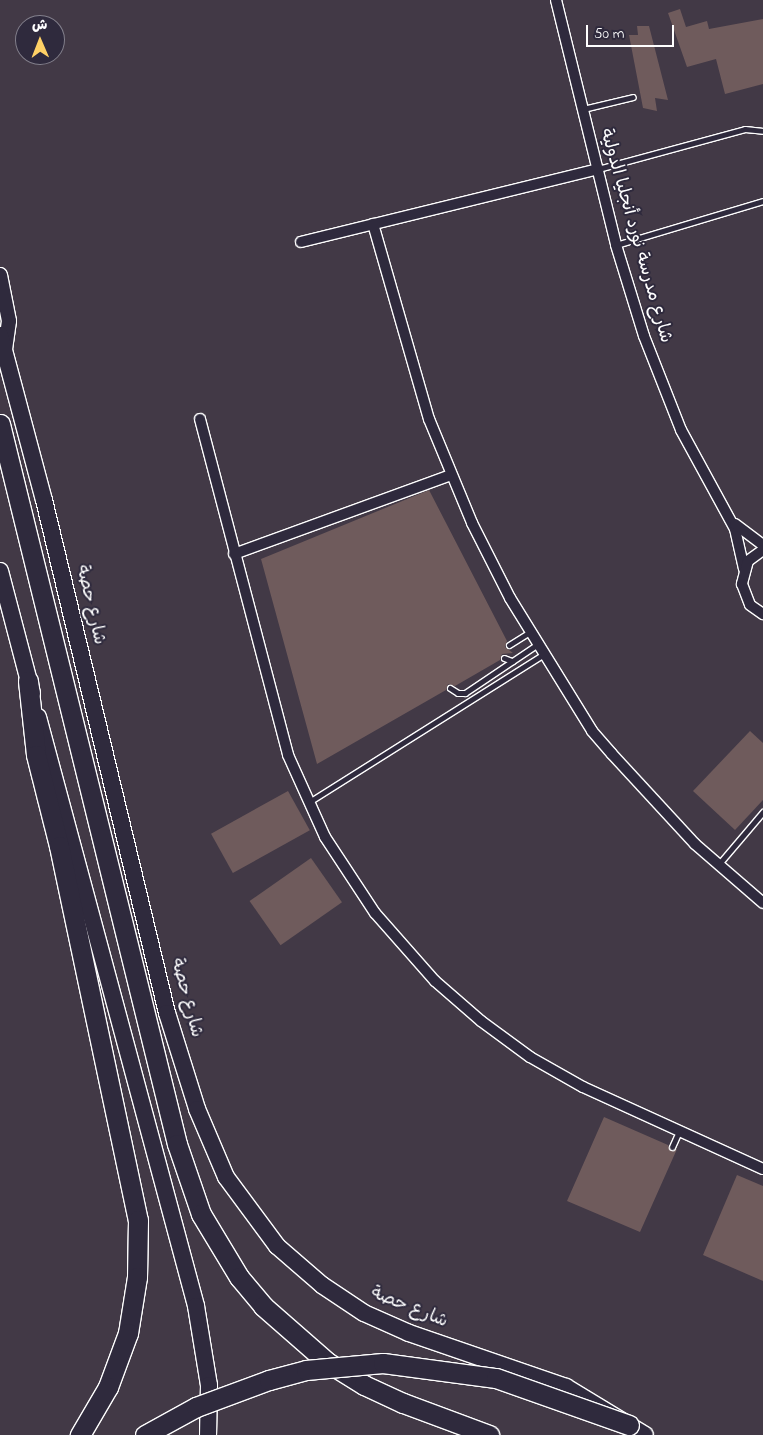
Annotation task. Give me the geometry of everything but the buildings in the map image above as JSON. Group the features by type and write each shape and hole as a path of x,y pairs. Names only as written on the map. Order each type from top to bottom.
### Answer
{"highway":[{"path":"0,424 177,1144 201,1214 219,1246 263,1306 327,1362 364,1385 403,1403 489,1435"},
{"path":"28,681 36,755 134,1192 138,1277 120,1360 80,1435"},
{"path":"145,1435 196,1407 269,1380 306,1370 383,1362 496,1378 629,1425"}],"main road":[{"name":"شارع حصة","path":"0,335 62,574 168,1013 197,1110 213,1153 242,1202 277,1246 342,1300 386,1324 566,1386 645,1435"},
{"path":"0,571 196,1306 209,1385 208,1435"}],"street":[{"name":"شارع مدرسة نورد أنجليا الدولية","path":"555,2 616,245 669,401 692,453 731,519 740,544 744,569 742,584 746,598 763,614"},
{"path":"301,242 598,169"},
{"path":"373,224 418,386 451,476 490,561 530,632 592,731 652,801 718,865 763,903"},
{"path":"0,274 9,321 5,351"},
{"path":"200,420 279,728 308,803 341,863 375,913 414,959 458,1002 505,1040 556,1073 763,1169"},
{"path":"234,554 451,476"},
{"name":"شارع مدرسة نورد أنجليا الدولية","path":"731,519 763,544"},
{"path":"744,569 754,555 763,550"}],"lane":[{"path":"582,109 633,96"},
{"path":"598,169 745,129 763,131"},
{"path":"616,245 763,201"},
{"path":"509,645 530,632"},
{"path":"450,688 458,693 465,692 538,644"},
{"path":"308,803 544,654"},
{"path":"504,658 512,661"},
{"path":"718,865 763,812"},
{"path":"672,1146 679,1131"}]}
